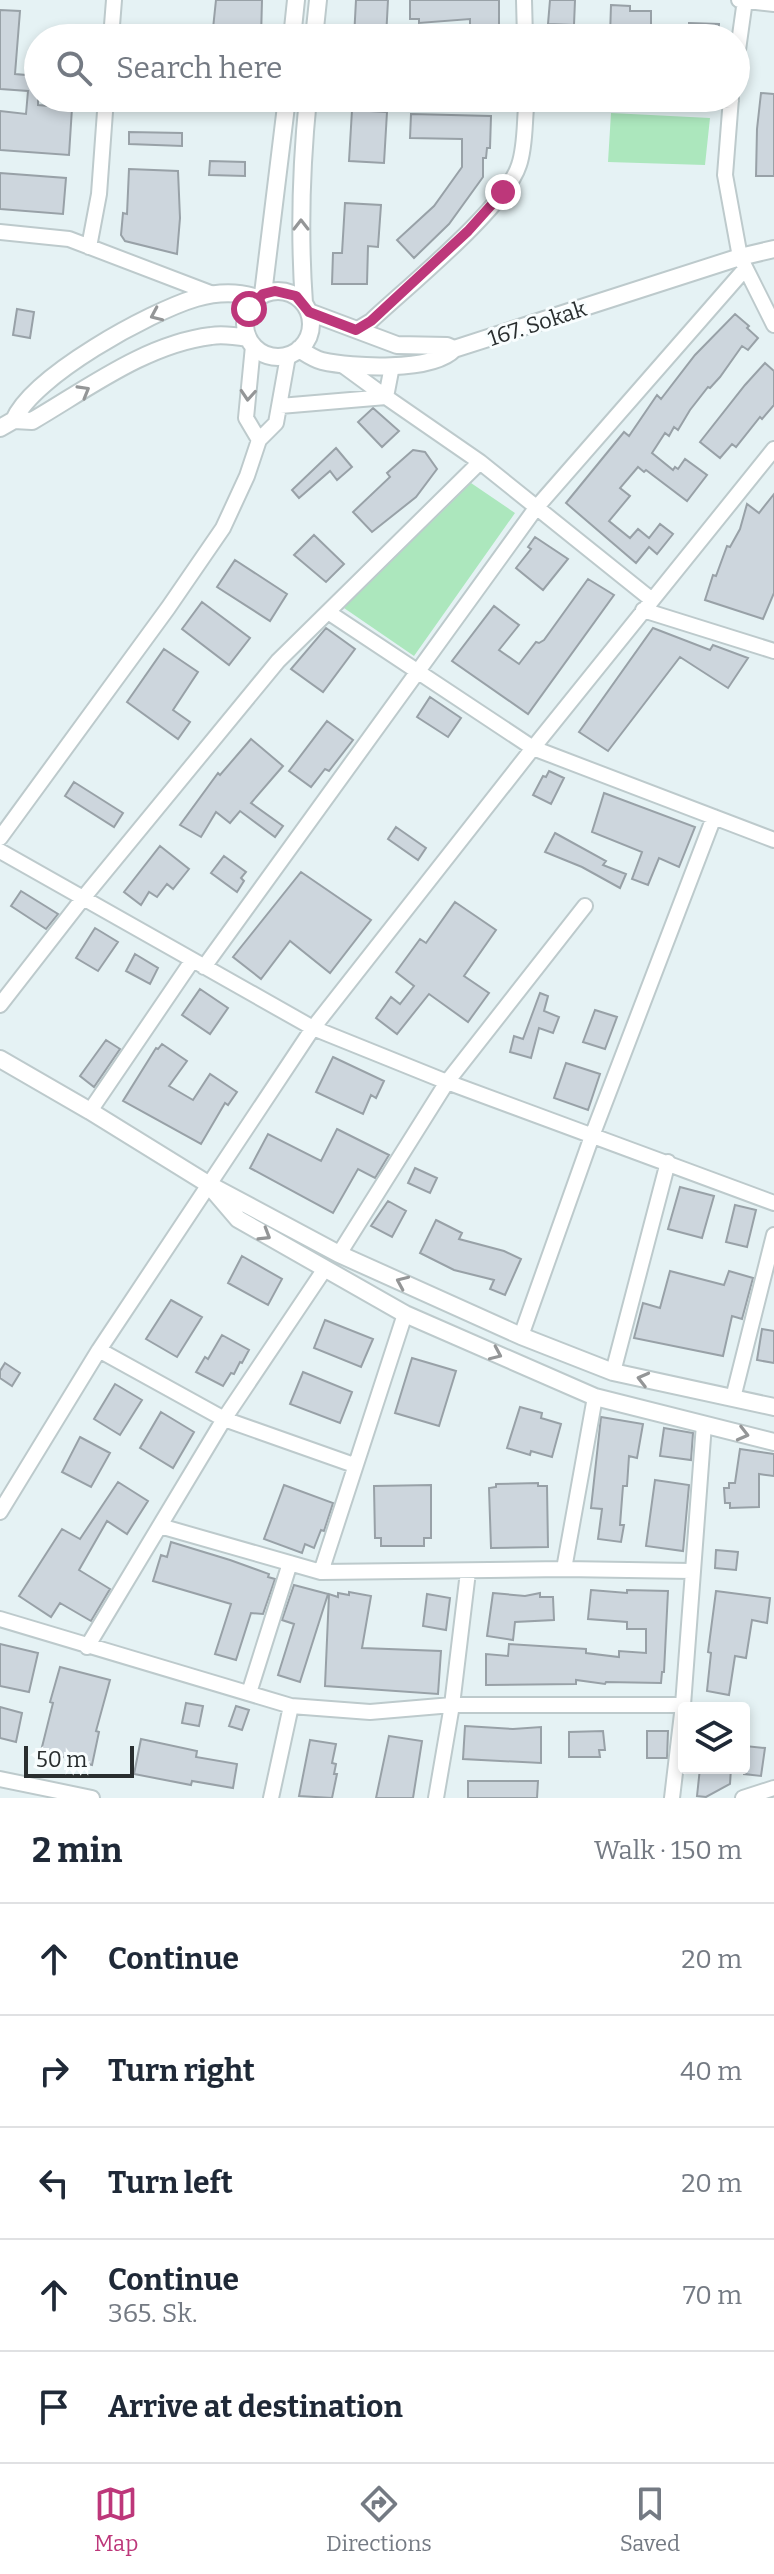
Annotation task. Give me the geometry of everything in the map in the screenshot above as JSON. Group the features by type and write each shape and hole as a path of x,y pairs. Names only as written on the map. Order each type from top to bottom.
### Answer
{"street":[{"path":"112,24 114,0"},
{"path":"293,24 296,0"},
{"path":"315,24 318,0"},
{"path":"524,0 525,24"},
{"path":"740,24 742,0 774,4"},
{"path":"89,247 99,194 105,112"},
{"path":"259,440 246,418 251,342 245,319 260,296 285,112"},
{"path":"0,838 223,528 247,476 259,440 276,423 294,352 310,334 301,258 301,162 306,112"},
{"path":"356,330 371,321 468,231 503,192 519,166 525,112"},
{"path":"730,112 725,175 742,263 774,325"},
{"path":"0,232 69,239 213,294"},
{"name":"167. Sokak","path":"294,352 340,364 392,366 427,361 448,356 454,349 742,263 774,249"},
{"path":"90,1111 536,508 742,263"},
{"path":"7,424 20,405 72,362 136,324 213,294 260,296 286,292 307,308 397,345 447,346 454,349"},
{"path":"7,424 32,421 142,357 178,343 212,336 251,342 266,354 294,352"},
{"path":"340,364 480,462 648,605 774,651"},
{"path":"386,397 392,366"},
{"path":"280,406 386,397"},
{"path":"0,1512 99,1350 313,1028 774,449"},
{"path":"0,1005 84,897 278,661 480,462"},
{"path":"328,612 533,748 774,840"},
{"path":"521,1336 592,1136 714,817"},
{"path":"0,851 313,1028 447,1082 774,1203"},
{"path":"339,1254 447,1082 585,906"},
{"path":"0,1059 208,1184 339,1254 521,1336 613,1372 774,1407"},
{"path":"613,1372 668,1162"},
{"path":"208,1184 238,1219 405,1314 595,1397 774,1442"},
{"path":"733,1398 774,1235"},
{"path":"87,1647 224,1419 324,1270"},
{"path":"321,1572 405,1314"},
{"path":"99,1350 224,1419 354,1465"},
{"path":"564,1569 595,1397"},
{"path":"683,1702 704,1424"},
{"path":"160,1526 321,1572 692,1571"},
{"path":"249,1693 290,1563"},
{"path":"436,1798 452,1705 468,1572"},
{"path":"0,1619 291,1706 370,1712 452,1705 678,1705"},
{"path":"271,1798 291,1706"},
{"path":"672,1798 678,1747"},
{"path":"0,1779 92,1798"},
{"path":"743,1798 774,1788"}],"green space":[{"path":"611,113 710,118 705,165 608,162"},
{"path":"471,483 515,513 414,656 344,608"}],"building":[{"path":"216,0 262,0 261,24 213,24"},
{"path":"356,0 388,0 387,24 355,24"},
{"path":"410,0 499,0 499,24 470,24 470,19 419,23 419,19 410,19"},
{"path":"550,0 575,0 574,24 548,24"},
{"path":"611,5 630,6 630,11 651,11 651,24 610,24"},
{"path":"0,10 20,11 15,74 24,75 24,91 0,89"},
{"path":"761,93 774,94 774,176 756,176"},
{"path":"0,111 26,114 72,112 69,155 0,150"},
{"path":"352,112 387,112 384,163 349,161"},
{"path":"411,114 491,116 490,148 487,148 486,158 483,158 483,177 449,224 414,258 397,240 434,206 462,167 462,139 410,138"},
{"path":"129,132 182,133 182,146 129,144"},
{"path":"210,161 245,162 245,176 209,175"},
{"path":"129,169 178,171 180,218 177,254 125,241 121,235 123,213 127,214"},
{"path":"0,173 66,178 63,214 0,209"},
{"path":"345,203 381,205 378,247 368,246 367,284 332,284 333,253 342,253"},
{"path":"17,309 34,312 30,338 13,335"},
{"path":"735,314 758,338 748,350 742,346 720,377 690,410 678,430 674,427 669,436 665,433 652,453 673,470 675,467 678,469 685,459 707,475 687,501 638,467 620,488 630,496 609,521 630,538 638,529 649,538 660,524 673,534 657,554 649,547 636,563 566,503 624,432 629,436 657,395 661,399 695,355"},
{"path":"765,363 774,371 774,405 736,447 732,444 720,458 700,442"},
{"path":"373,408 399,431 382,447 358,422"},
{"path":"336,448 352,467 337,480 330,471 299,498 292,490"},
{"path":"413,450 425,452 437,469 416,497 372,532 353,512 390,477 387,473"},
{"path":"774,494 774,593 763,619 705,600 727,546 730,547 740,529 747,504 759,513"},
{"path":"314,535 344,564 326,582 294,555"},
{"path":"535,537 568,559 543,590 516,568 531,549 528,547"},
{"path":"235,560 287,594 270,621 217,587"},
{"path":"588,579 614,595 528,714 452,661 494,606 519,625 499,650 519,664 536,642 544,640"},
{"path":"202,602 250,638 229,665 182,629"},
{"path":"326,628 355,649 323,692 291,669"},
{"path":"653,628 710,650 713,645 748,658 728,688 680,657 608,751 579,732"},
{"path":"164,649 198,672 173,710 190,722 178,739 127,702"},
{"path":"430,697 461,718 448,737 417,717"},
{"path":"327,721 353,740 329,771 325,769 311,787 289,771"},
{"path":"251,739 283,766 251,803 283,826 275,837 240,811 230,823 216,812 201,837 180,825 218,773 220,775"},
{"path":"549,771 564,778 551,804 533,795"},
{"path":"74,782 123,813 114,827 65,796"},
{"path":"604,793 695,827 679,867 659,858 648,885 632,879 642,852 592,832"},
{"path":"396,827 426,848 418,860 388,839"},
{"path":"555,833 606,861 603,865 626,874 620,888 582,867 545,852"},
{"path":"160,846 189,869 173,889 167,884 157,897 149,892 141,905 124,892"},
{"path":"224,856 246,872 237,892 211,873"},
{"path":"301,872 371,920 330,973 290,941 261,979 233,957"},
{"path":"21,891 58,914 46,929 11,906"},
{"path":"455,902 496,930 464,976 489,993 468,1022 429,994 397,1034 376,1018 391,997 400,1004 414,986 396,972 420,939 426,943"},
{"path":"95,928 118,942 98,971 76,958"},
{"path":"135,954 158,968 150,984 126,971"},
{"path":"200,989 228,1008 210,1034 182,1015"},
{"path":"540,993 548,996 544,1011 559,1017 553,1033 539,1028 531,1058 510,1052 514,1036 523,1039"},
{"path":"595,1010 617,1017 605,1049 583,1042"},
{"path":"106,1040 120,1049 94,1087 80,1076"},
{"path":"162,1044 187,1061 169,1086 193,1100 210,1074 237,1092 228,1105 225,1103 201,1144 123,1101 156,1048"},
{"path":"333,1057 384,1081 376,1098 371,1095 363,1114 316,1092"},
{"path":"566,1063 600,1074 588,1110 554,1098"},
{"path":"337,1129 389,1155 375,1178 358,1169 333,1213 250,1168 268,1134 321,1161"},
{"path":"415,1168 437,1178 430,1193 408,1183"},
{"path":"680,1187 714,1196 702,1238 668,1229"},
{"path":"388,1201 406,1211 392,1237 371,1226"},
{"path":"735,1205 756,1210 747,1247 726,1242"},
{"path":"436,1220 462,1233 459,1239 521,1259 505,1295 490,1289 494,1280 454,1270 420,1253"},
{"path":"242,1256 282,1279 268,1305 228,1283"},
{"path":"670,1271 724,1285 729,1271 753,1278 742,1319 732,1316 723,1356 634,1338 643,1303 660,1308"},
{"path":"171,1300 202,1317 177,1357 146,1339"},
{"path":"325,1320 373,1339 361,1367 314,1348"},
{"path":"762,1329 774,1331 774,1363 757,1360"},
{"path":"222,1335 249,1350 223,1386 196,1372"},
{"path":"412,1358 456,1371 439,1426 395,1413"},
{"path":"5,1363 20,1373 12,1386 0,1378"},
{"path":"303,1372 352,1392 340,1423 290,1404"},
{"path":"115,1384 142,1400 120,1435 94,1419"},
{"path":"520,1407 542,1413 541,1418 561,1424 552,1457 507,1448"},
{"path":"161,1412 194,1432 173,1468 140,1448"},
{"path":"601,1417 643,1424 637,1458 629,1456 627,1486 623,1486 621,1542 598,1539 602,1509 591,1508"},
{"path":"664,1428 693,1433 691,1460 660,1456"},
{"path":"80,1437 110,1453 91,1487 62,1472"},
{"path":"740,1449 774,1454 774,1476 759,1474 759,1507 730,1508 730,1503 725,1503 724,1488 729,1488 729,1483 735,1483"},
{"path":"655,1480 689,1485 683,1551 646,1546"},
{"path":"118,1482 148,1501 127,1534 107,1521 79,1570 110,1589 91,1621 60,1603 51,1617 19,1596 62,1529 80,1539"},
{"path":"538,1483 538,1486 547,1486 548,1547 491,1548 489,1488 496,1487 496,1484"},
{"path":"284,1485 333,1503 324,1531 321,1530 314,1548 305,1544 302,1553 264,1539"},
{"path":"431,1485 431,1538 424,1538 424,1546 381,1546 381,1538 375,1538 374,1486"},
{"path":"171,1542 230,1560 275,1579 263,1614 251,1613 236,1660 215,1654 231,1604 153,1581 161,1555 167,1557"},
{"path":"716,1550 738,1552 736,1570 715,1568"},
{"path":"294,1585 328,1594 300,1682 278,1675 294,1624 282,1620"},
{"path":"591,1590 627,1593 627,1590 668,1591 661,1683 605,1684 576,1680 576,1684 486,1685 486,1654 508,1656 509,1644 586,1649 586,1653 619,1657 619,1651 646,1653 646,1629 627,1629 627,1622 588,1619"},
{"path":"716,1591 770,1598 767,1623 752,1620 746,1658 735,1656 729,1695 707,1691 711,1653 708,1652"},
{"path":"349,1592 371,1596 362,1648 441,1651 438,1694 325,1686 329,1594 338,1597 338,1593 349,1595"},
{"path":"493,1593 525,1596 540,1593 540,1597 553,1597 554,1620 515,1622 513,1640 487,1636"},
{"path":"427,1594 450,1598 446,1630 423,1626"},
{"path":"0,1644 38,1653 29,1692 0,1686"},
{"path":"60,1667 110,1680 96,1731 99,1732 92,1765 41,1751"},
{"path":"186,1703 203,1706 199,1726 182,1723"},
{"path":"236,1706 249,1710 242,1730 229,1726"},
{"path":"0,1707 22,1713 16,1742 0,1738"},
{"path":"465,1726 541,1727 541,1763 463,1759"},
{"path":"603,1731 605,1750 599,1750 600,1757 569,1757 569,1732"},
{"path":"647,1731 668,1731 667,1758 647,1758"},
{"path":"389,1736 422,1741 413,1798 376,1798"},
{"path":"141,1739 197,1751 196,1757 237,1764 233,1788 192,1781 191,1785 134,1774"},
{"path":"310,1740 336,1744 332,1763 336,1764 334,1774 337,1774 332,1798 299,1796"},
{"path":"750,1746 765,1748 761,1776 744,1774 750,1774"},
{"path":"699,1774 731,1774 730,1784 706,1797 697,1796"},
{"path":"468,1781 538,1781 537,1798 468,1798"}],"route":[{"path":"249,309 263,294 286,292 296,296 309,312 356,330 371,321 468,231 503,192"}]}
